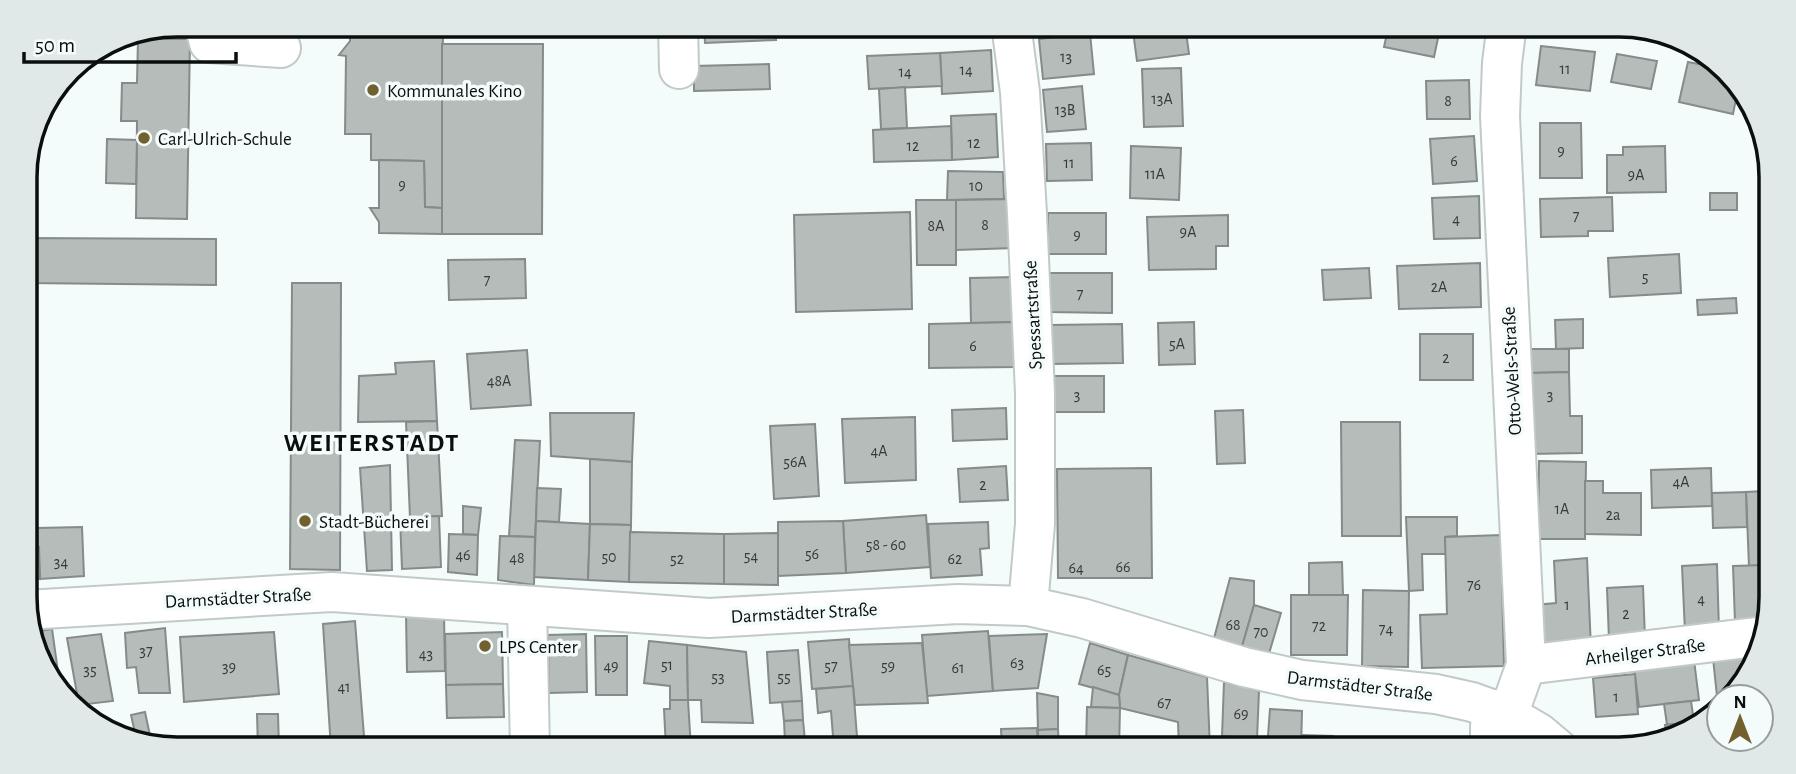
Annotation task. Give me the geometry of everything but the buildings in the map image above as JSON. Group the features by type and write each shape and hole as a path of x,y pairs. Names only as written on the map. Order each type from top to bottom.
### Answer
{"street":[{"path":"207,37 209,43 281,48"},
{"path":"678,37 679,69"},
{"name":"Spessartstraße","path":"1014,37 1026,187 1035,393 1035,524 1028,606"},
{"name":"Otto-Wels-Straße","path":"1490,737 1490,726 1502,712 1526,665 1500,116 1505,37"},
{"name":"Darmstädter Straße","path":"38,609 332,592 709,618 958,604 1028,606 1082,618 1244,667 1302,680 1436,694 1502,712 1544,737"},
{"path":"527,606 530,737"},
{"name":"Arheilger Straße","path":"1526,665 1753,637"}],"place":[{"name":"Kommunales Kino","path":"373,90"},
{"name":"Carl-Ulrich-Schule","path":"144,138"},
{"name":"Stadt-Bücherei","path":"305,521"},
{"name":"LPS Center","path":"485,646"}],"district":[{"name":"WEITERSTADT","path":"372,442"}]}
